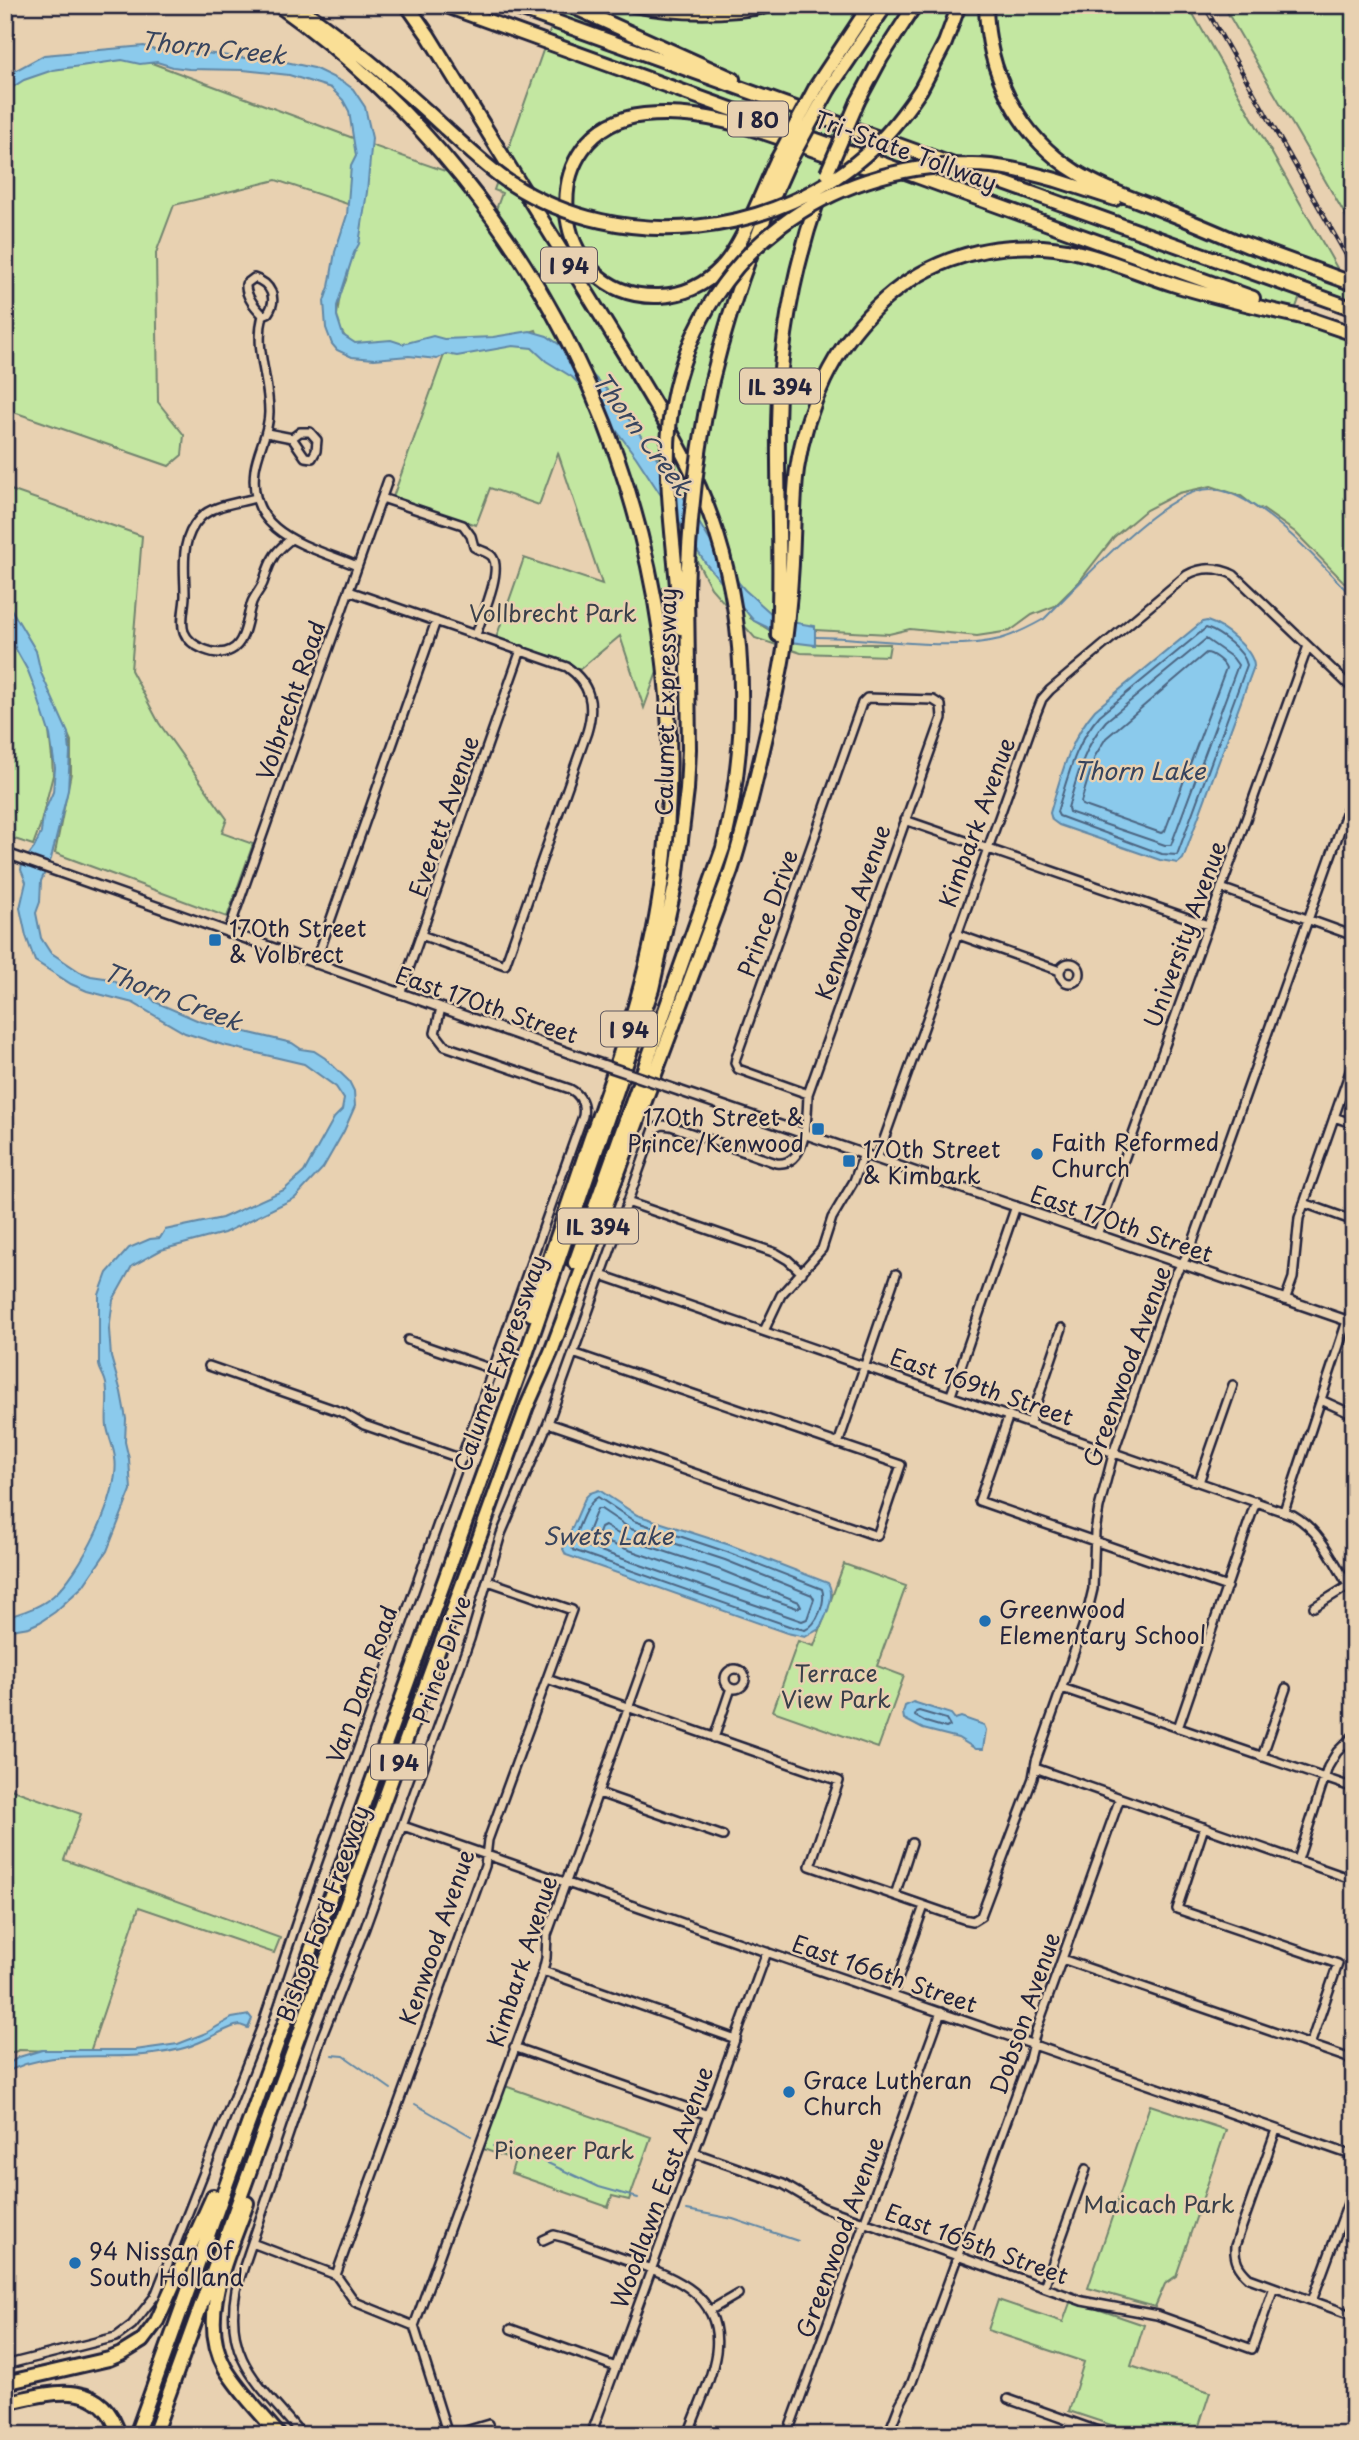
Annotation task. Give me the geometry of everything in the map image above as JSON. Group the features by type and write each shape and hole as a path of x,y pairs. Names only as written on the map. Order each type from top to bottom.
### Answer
{"highway":[{"name":"I 94","path":"278,5 341,54 427,137 488,211 552,308 583,370 614,443 643,544 659,624 669,725 667,834 659,900 641,986 623,1050 482,1456 474,1494"},
{"path":"296,5 343,38 511,184 540,199 598,220 626,226 682,229 741,220 776,210 845,171 891,129 921,89 945,43 959,5"},
{"name":"I 94","path":"407,5 428,34 685,457 704,499 725,566 739,634 743,700 741,748 723,848 544,1349 527,1406"},
{"name":"Tri-State Tollway","path":"444,5 1354,334"},
{"name":"Tri-State Tollway","path":"509,5 1353,309"},
{"path":"569,5 712,68 779,103"},
{"path":"633,5 670,10 728,11 773,5"},
{"path":"823,87 870,5"},
{"name":"Calumet Expressway","path":"474,1494 533,1335 652,989 676,881 686,802 689,748 682,589 692,504 712,380 731,308 782,162 823,87 886,5"},
{"name":"IL 394","path":"527,1406 551,1352 744,832 768,729 785,607 778,424 781,370 795,281 827,173 858,101 881,58 915,5"},
{"path":"986,5 990,46 1006,93 1024,123 1046,149 1093,181 1248,246"},
{"path":"782,162 727,262 704,282 685,291 652,296 621,289 590,267 582,258 571,235 566,215 566,194 570,174 578,157 591,141 612,125 641,115 679,114 729,121 870,169 944,187"},
{"path":"682,589 667,468 675,392 690,342 722,286 740,264 762,241 800,212 830,195 876,176 930,167 968,164 1010,168 1056,180 1354,284"},
{"path":"785,607 797,467 816,400 839,351 858,325 889,295 915,276 947,261 982,251 1030,246 1061,248 1100,258 1202,293 1314,320"},
{"name":"Bishop Ford Freeway","path":"154,2435 527,1406"},
{"name":"Bishop Ford Freeway","path":"136,2435 474,1494"},
{"path":"5,2384 109,2359 132,2348 151,2331 203,2221 241,2121 264,2077"},
{"path":"270,2118 255,2181 217,2293 214,2318 216,2345 225,2368 279,2435"},
{"path":"5,2403 46,2394 74,2392 101,2405 110,2414 119,2435"},
{"path":"213,2435 235,2435"}],"street":[{"path":"263,315 247,296 245,289 249,280 254,278 270,287 271,309 263,315 259,347 269,405 267,433 255,466 255,498 267,522 291,539 358,566"},
{"path":"267,433 292,439"},
{"name":"Volbrecht Road","path":"228,933 388,480"},
{"path":"255,498 212,510 201,516 189,533 184,550 184,632 193,643 219,653 236,647 253,598 261,588 270,563 291,539"},
{"path":"382,498 463,525 471,536 474,547 490,554 494,559 493,584 475,635"},
{"name":"Kimbark Avenue","path":"877,1158 1042,699 1187,575 1200,569 1220,569 1234,575 1308,646"},
{"path":"349,591 567,667 587,688 592,708 587,732 505,965 421,935"},
{"path":"316,964 436,621"},
{"path":"1308,646 1354,690"},
{"name":"University Avenue","path":"1097,1235 1308,646"},
{"name":"Everett Avenue","path":"400,994 521,650"},
{"name":"Kenwood Avenue","path":"805,1133 808,1094 942,718 941,705 929,699 865,699"},
{"name":"Prince Drive","path":"808,1094 744,1072 735,1067 734,1063 865,699"},
{"name":"Greenwood Avenue","path":"925,1906 963,1919 977,1919 985,1909 1090,1603 1099,1508 1114,1451 1174,1277 1190,1250 1354,791"},
{"path":"905,820 1208,925"},
{"name":"East 170th Street","path":"5,853 442,1009 1350,1322"},
{"path":"1221,888 1354,936"},
{"path":"956,934 1060,971"},
{"name":"Van Dam Road","path":"5,2365 116,2337 132,2325 155,2296 262,2026 302,1906 581,1122 584,1105 578,1094 570,1089 445,1046 435,1033 442,1009"},
{"path":"1285,1300 1293,1278 1297,1224 1354,1060"},
{"path":"1334,1117 1354,1124"},
{"name":"Prince Drive","path":"302,2435 252,2376 235,2341 233,2305 322,2036 403,1826 470,1639 502,1534 548,1423 649,1139 658,1126 666,1125 782,1164 794,1158 805,1133"},
{"path":"764,1331 776,1303 821,1250 832,1218 854,1181 864,1154"},
{"path":"627,1202 776,1253 789,1260 802,1273"},
{"path":"1304,1203 1354,1221"},
{"path":"951,1395 1016,1206"},
{"path":"838,1444 896,1274"},
{"name":"East 169th Street","path":"601,1276 1284,1511 1312,1529 1354,1595"},
{"path":"1284,1511 1350,1322"},
{"path":"1030,1422 1062,1328"},
{"path":"408,1340 492,1369"},
{"path":"548,1423 877,1536 901,1465 573,1353"},
{"path":"209,1366 344,1413 365,1425 462,1459"},
{"path":"1199,1482 1233,1385"},
{"path":"1321,1400 1354,1415"},
{"path":"1009,1415 979,1501 1227,1587"},
{"path":"1178,1728 1256,1501"},
{"name":"Kenwood Avenue","path":"336,2275 485,1866 488,1840 572,1610 488,1581"},
{"path":"1314,1607 1348,1586"},
{"name":"Kimbark Avenue","path":"414,2326 543,1971 547,1935 650,1647"},
{"path":"547,1679 839,1781 810,1866 925,1906 892,1996"},
{"path":"714,1738 731,1688"},
{"path":"1062,1688 1354,1788"},
{"path":"1262,1757 1286,1688"},
{"path":"1298,1860 1323,1778 1337,1752 1354,1735"},
{"path":"1035,1769 1354,1880"},
{"path":"599,1793 723,1836"},
{"name":"Dobson Avenue","path":"888,2435 912,2382 958,2256 1120,1798"},
{"name":"East 166th Street","path":"403,1826 1354,2156"},
{"path":"1204,1828 1177,1909 1338,1964 1310,2045"},
{"path":"895,1895 912,1843"},
{"name":"Woodlawn East Avenue","path":"592,2435 767,1952"},
{"path":"1062,1959 1354,2060"},
{"path":"543,1971 736,2039"},
{"name":"Greenwood Avenue","path":"787,2435 941,2012"},
{"path":"514,2047 708,2115"},
{"path":"1276,2130 1236,2246 1234,2256 1239,2268 1249,2278 1354,2316"},
{"name":"East 165th Street","path":"695,2153 783,2184 815,2204 1082,2301 1157,2315 1252,2349 1274,2287"},
{"path":"1044,2287 1086,2169"},
{"path":"1312,2301 1354,2187"},
{"path":"543,2240 554,2235 566,2238 672,2276 689,2287 709,2311 715,2332 716,2353 688,2435"},
{"path":"252,2243 336,2275 355,2302 414,2326 450,2435 489,2424"},
{"path":"709,2311 738,2294"},
{"path":"511,2329 616,2367"},
{"path":"1008,2399 1108,2435"},
{"path":"1065,2435 1070,2421"}],"green space":[{"name":"Vollbrecht Park","path":"559,5 1188,5 1354,298 1354,303 1304,286 1292,318 1354,341 1354,595 1295,532 1241,496 1211,486 1179,493 1146,510 1114,537 1078,583 1055,606 1032,615 1010,631 977,636 910,629 889,634 796,629 749,605 750,618 782,638 818,644 890,644 888,656 801,653 755,638 711,588 697,561 644,708 620,636 579,670 565,661 496,638 524,558 602,584 558,453 539,505 490,488 476,525 393,497 448,344 533,345 545,355 536,330 501,341 363,347 347,340 339,327 337,315 340,294 346,280 368,144 448,172 490,226 502,193 494,190"},
{"path":"1223,5 1354,5 1354,230"},
{"path":"141,59 361,141 356,207 276,180 174,205 156,253 158,402 184,435 182,455 169,466 5,409 5,93 30,74 86,62"},
{"path":"5,488 142,536 131,670 159,723 227,819 222,833 253,844 227,917 55,853 71,773 71,741 33,659 5,611"},
{"path":"5,641 19,646 47,714 53,775 33,845 5,836"},
{"name":"Terrace View Park","path":"844,1564 906,1586 877,1666 904,1676 878,1748 773,1711 798,1641 814,1646"},
{"path":"5,1787 81,1814 64,1860 280,1938 274,1953 139,1907 90,2052 19,2050 5,2056"},
{"name":"Pioneer Park","path":"505,2086 651,2137 629,2200 612,2196 608,2207 511,2173 515,2160 483,2149"},
{"name":"Maicach Park","path":"1150,2105 1226,2130 1176,2276 1165,2284 1155,2307 1088,2288"},
{"path":"998,2300 1063,2322 1071,2300 1144,2325 1131,2366 1210,2392 1196,2435 1141,2435 1069,2411 1084,2362 988,2330"}],"water":[{"path":"144,46 157,51 174,49 272,59 314,68 353,89 365,107 372,138 359,244 337,306 343,335 355,343 391,340 403,344 433,336 444,339 493,337 530,331 547,336 570,352 609,392 657,458 664,472 676,485 709,539 734,571 738,582 774,616 785,621 815,626 815,645 776,639 767,627 754,621 706,564 636,457 590,395 572,377 546,361 532,348 513,346 457,356 446,354 437,359 409,356 374,359 352,357 337,350 326,328 324,301 347,215 351,166 356,156 349,111 331,88 289,75 243,70 189,69 157,62 140,64 122,60 53,70 24,80 5,92 5,76 44,55"},
{"path":"5,599 36,651 41,673 68,733 68,790 51,859 41,881 40,902 36,913 41,938 50,952 80,972 111,979 125,988 146,992 155,1002 199,1021 292,1043 301,1049 314,1051 349,1081 354,1091 355,1106 323,1168 295,1198 224,1233 161,1250 132,1266 113,1300 109,1329 111,1357 126,1419 125,1442 131,1490 107,1551 83,1586 40,1622 29,1627 5,1631 5,1618 42,1604 64,1585 86,1552 112,1491 115,1458 107,1427 106,1385 99,1365 99,1295 107,1273 129,1248 150,1239 160,1238 165,1230 222,1218 284,1190 304,1172 334,1118 342,1110 344,1099 336,1087 304,1064 185,1033 133,1003 71,984 35,961 20,908 26,882 21,870 41,833 43,815 53,792 55,768 50,735 35,689 5,630"},
{"name":"Thorn Lake","path":"1207,621 1236,639 1248,652 1254,666 1183,859 1178,863 1160,860 1059,825 1052,820 1050,813 1067,759 1095,710 1202,622"},
{"name":"Swets Lake","path":"599,1490 637,1515 730,1545 828,1583 831,1600 819,1629 805,1637 787,1633 566,1555 563,1549 585,1498"},
{"path":"913,1702 951,1714 955,1719 961,1717 984,1725 986,1730 983,1749 976,1749 958,1738 923,1729 904,1719 905,1706"},
{"path":"249,2015 252,2019 248,2028 235,2026 180,2049 134,2056 59,2057 23,2065 5,2073 5,2066 19,2057 42,2050 135,2050 178,2044 206,2033 232,2018"}],"waterway":[{"name":"Thorn Creek","path":"815,637 957,644 980,643 1012,635 1044,619 1146,521 1191,493 1211,489 1229,493 1268,516 1308,550 1354,599"},
{"path":"332,2055 344,2056 391,2089"},
{"path":"415,2104 471,2136"},
{"path":"493,2146 537,2158 599,2187 638,2198"},
{"path":"687,2210 733,2219 798,2241"}],"railway":[{"path":"1204,5 1354,269"}],"place":[{"name":"170th Street & Volbrect","path":"215,940"},
{"name":"170th Street & Prince/Kenwood","path":"818,1129"},
{"name":"Faith Reformed Church","path":"1037,1154"},
{"name":"170th Street & Kimbark","path":"849,1161"},
{"name":"Greenwood Elementary School","path":"985,1621"},
{"name":"Grace Lutheran Church","path":"789,2092"},
{"name":"94 Nissan Of South Holland","path":"75,2263"}]}
